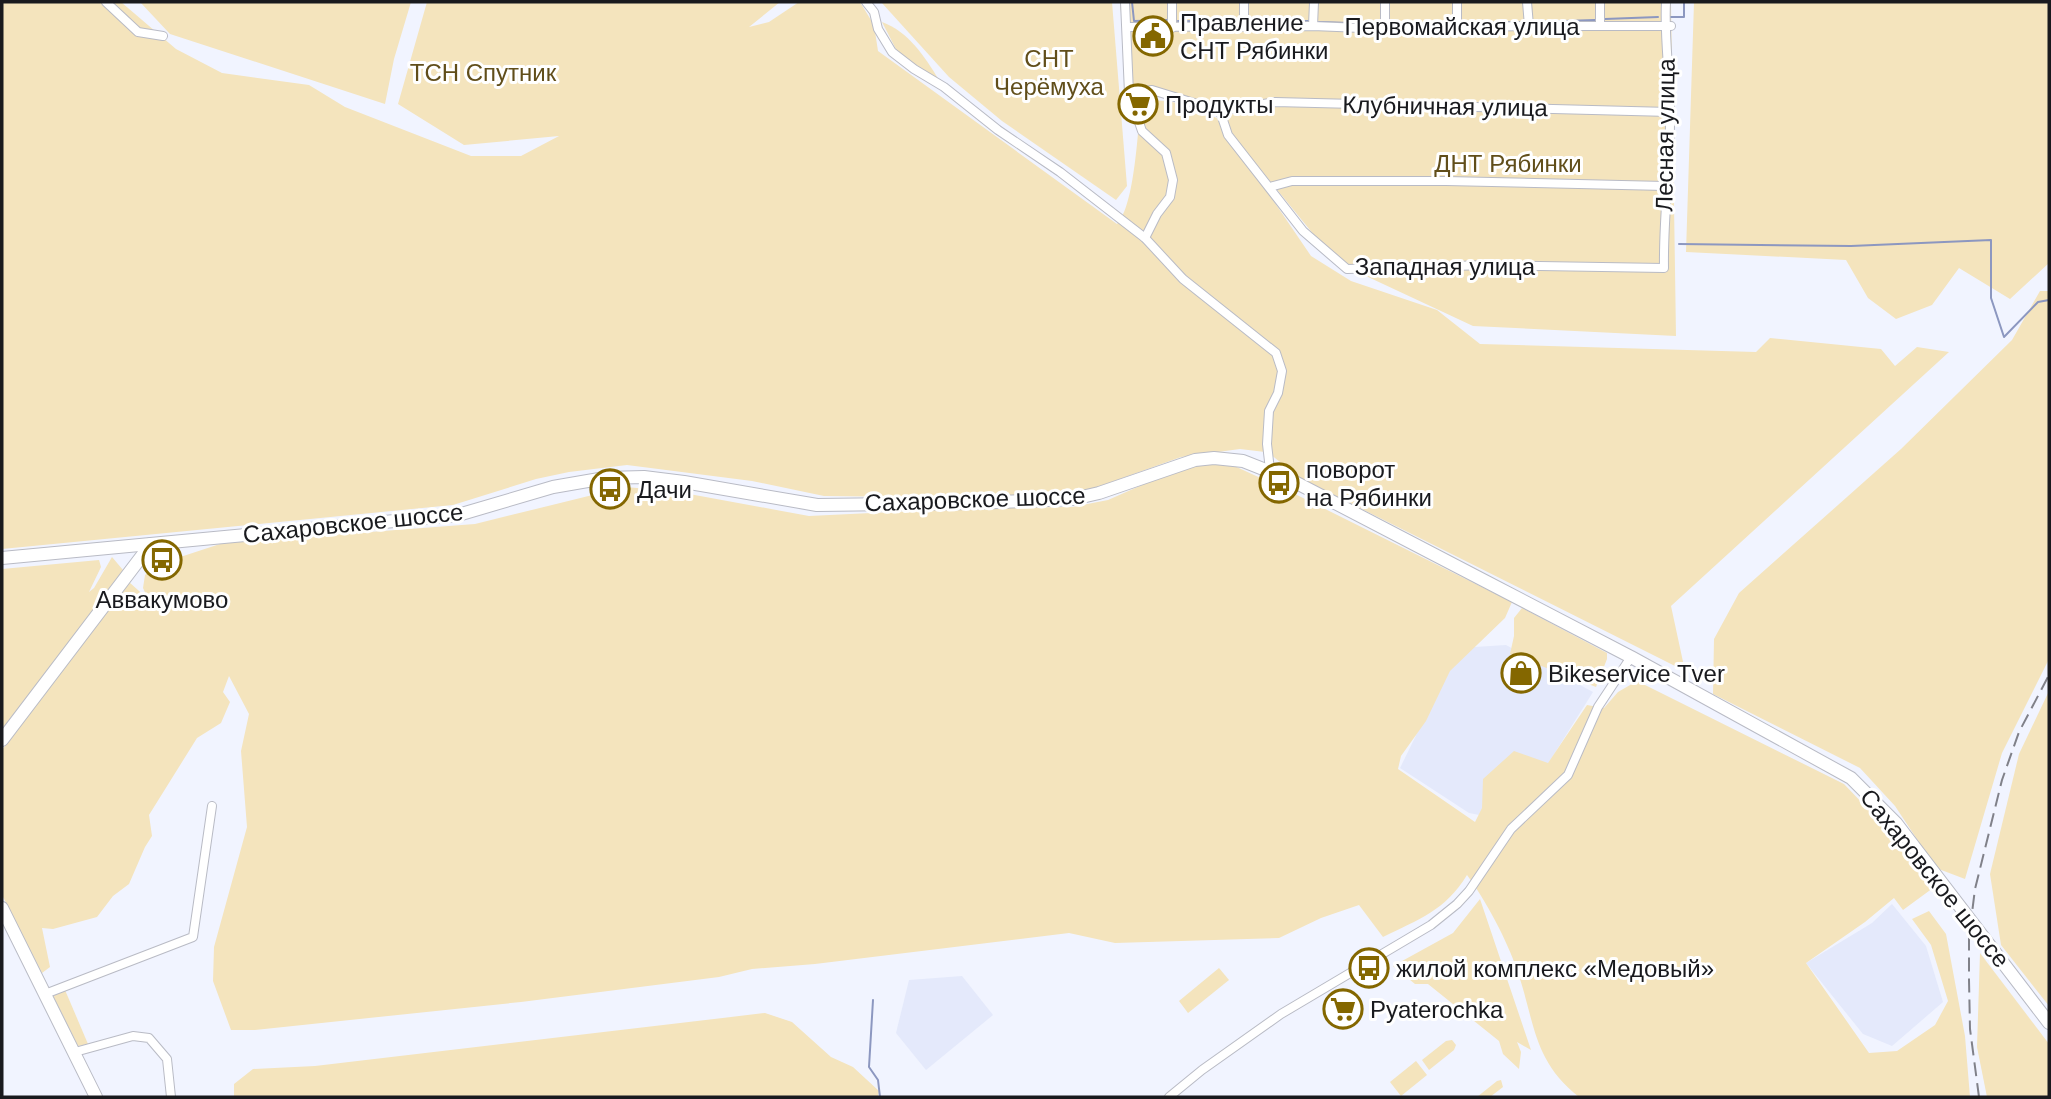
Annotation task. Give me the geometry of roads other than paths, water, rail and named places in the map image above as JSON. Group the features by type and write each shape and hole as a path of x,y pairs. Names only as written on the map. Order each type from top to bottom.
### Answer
{"main road":[{"name":"Сахаровское шоссе","path":"2,558 458,515 553,486 610,477 644,477 684,482 817,505 909,504 1073,499 1205,458 1243,461 1270,470 1631,657 1842,772 1859,784 1896,823 2049,1023"},
{"path":"2,740 151,544"},
{"path":"2,908 96,1097"}],"street":[{"path":"106,2 138,32 163,36"},
{"path":"866,2 874,12 878,29 891,52 944,87 1145,238 1183,279 1276,354 1282,371 1278,393 1269,411 1267,444 1270,470"},
{"path":"1125,2 1129,93 1142,131 1166,153 1173,180 1170,197 1157,214 1145,238"},
{"path":"1172,2 1172,28"},
{"path":"1244,2 1244,27"},
{"path":"1314,2 1314,26"},
{"path":"1385,2 1385,29"},
{"path":"1457,2 1457,27"},
{"path":"1527,2 1529,26"},
{"path":"1600,2 1600,26"},
{"name":"Лесная улица","path":"1664,268 1665,186 1670,111 1666,2"},
{"name":"Первомайская улица","path":"1128,27 1314,26 1385,29 1668,26"},
{"path":"1129,93 1152,90 1220,111"},
{"name":"Клубничная улица","path":"1220,111 1275,102 1670,111"},
{"name":"Западная улица","path":"1220,111 1228,135 1303,231 1347,269 1487,265 1664,268"},
{"path":"1270,187 1292,181 1665,186"},
{"path":"1169,1097 1271,1020 1446,916 1463,898 1511,829 1568,775 1598,707 1631,657"},
{"path":"45,994 193,937 212,806"},
{"path":"75,1052 132,1036 149,1038 167,1059 171,1097"}],"waterway":[{"path":"1132,2 1134,21 1167,20"},
{"path":"1668,17 1684,17 1684,2"},
{"path":"1605,19 1658,17"},
{"path":"1533,22 1595,20"},
{"path":"1178,21 1237,22"},
{"path":"1249,22 1309,21"},
{"path":"1319,22 1379,24"},
{"path":"1461,23 1524,22"},
{"path":"1390,23 1452,23"},
{"path":"1679,244 1851,246 1991,240 1991,298 2004,337 2038,302 2049,300"},
{"path":"873,1000 869,1067 878,1080 880,1097"}],"railway":[{"path":"1979,1097 1970,1029 1969,980 1969,937 1975,889 2002,780 2019,732 2049,675"}],"place":[{"name":"Правление СНТ Рябинки","path":"1153,36"},
{"name":"Продукты","path":"1138,104"},
{"name":"поворот на Рябинки","path":"1279,483"},
{"name":"Дачи","path":"610,489"},
{"name":"Аввакумово","path":"162,560"},
{"name":"Bikeservice Tver","path":"1521,673"},
{"name":"жилой комплекс «Медовый»","path":"1369,968"},
{"name":"Pyaterochka","path":"1343,1009"}],"park label":[{"name":"ТСН Спутник","path":"483,72"},
{"name":"СНТ Черёмуха","path":"1049,72"},
{"name":"ДНТ Рябинки","path":"1508,163"}]}
